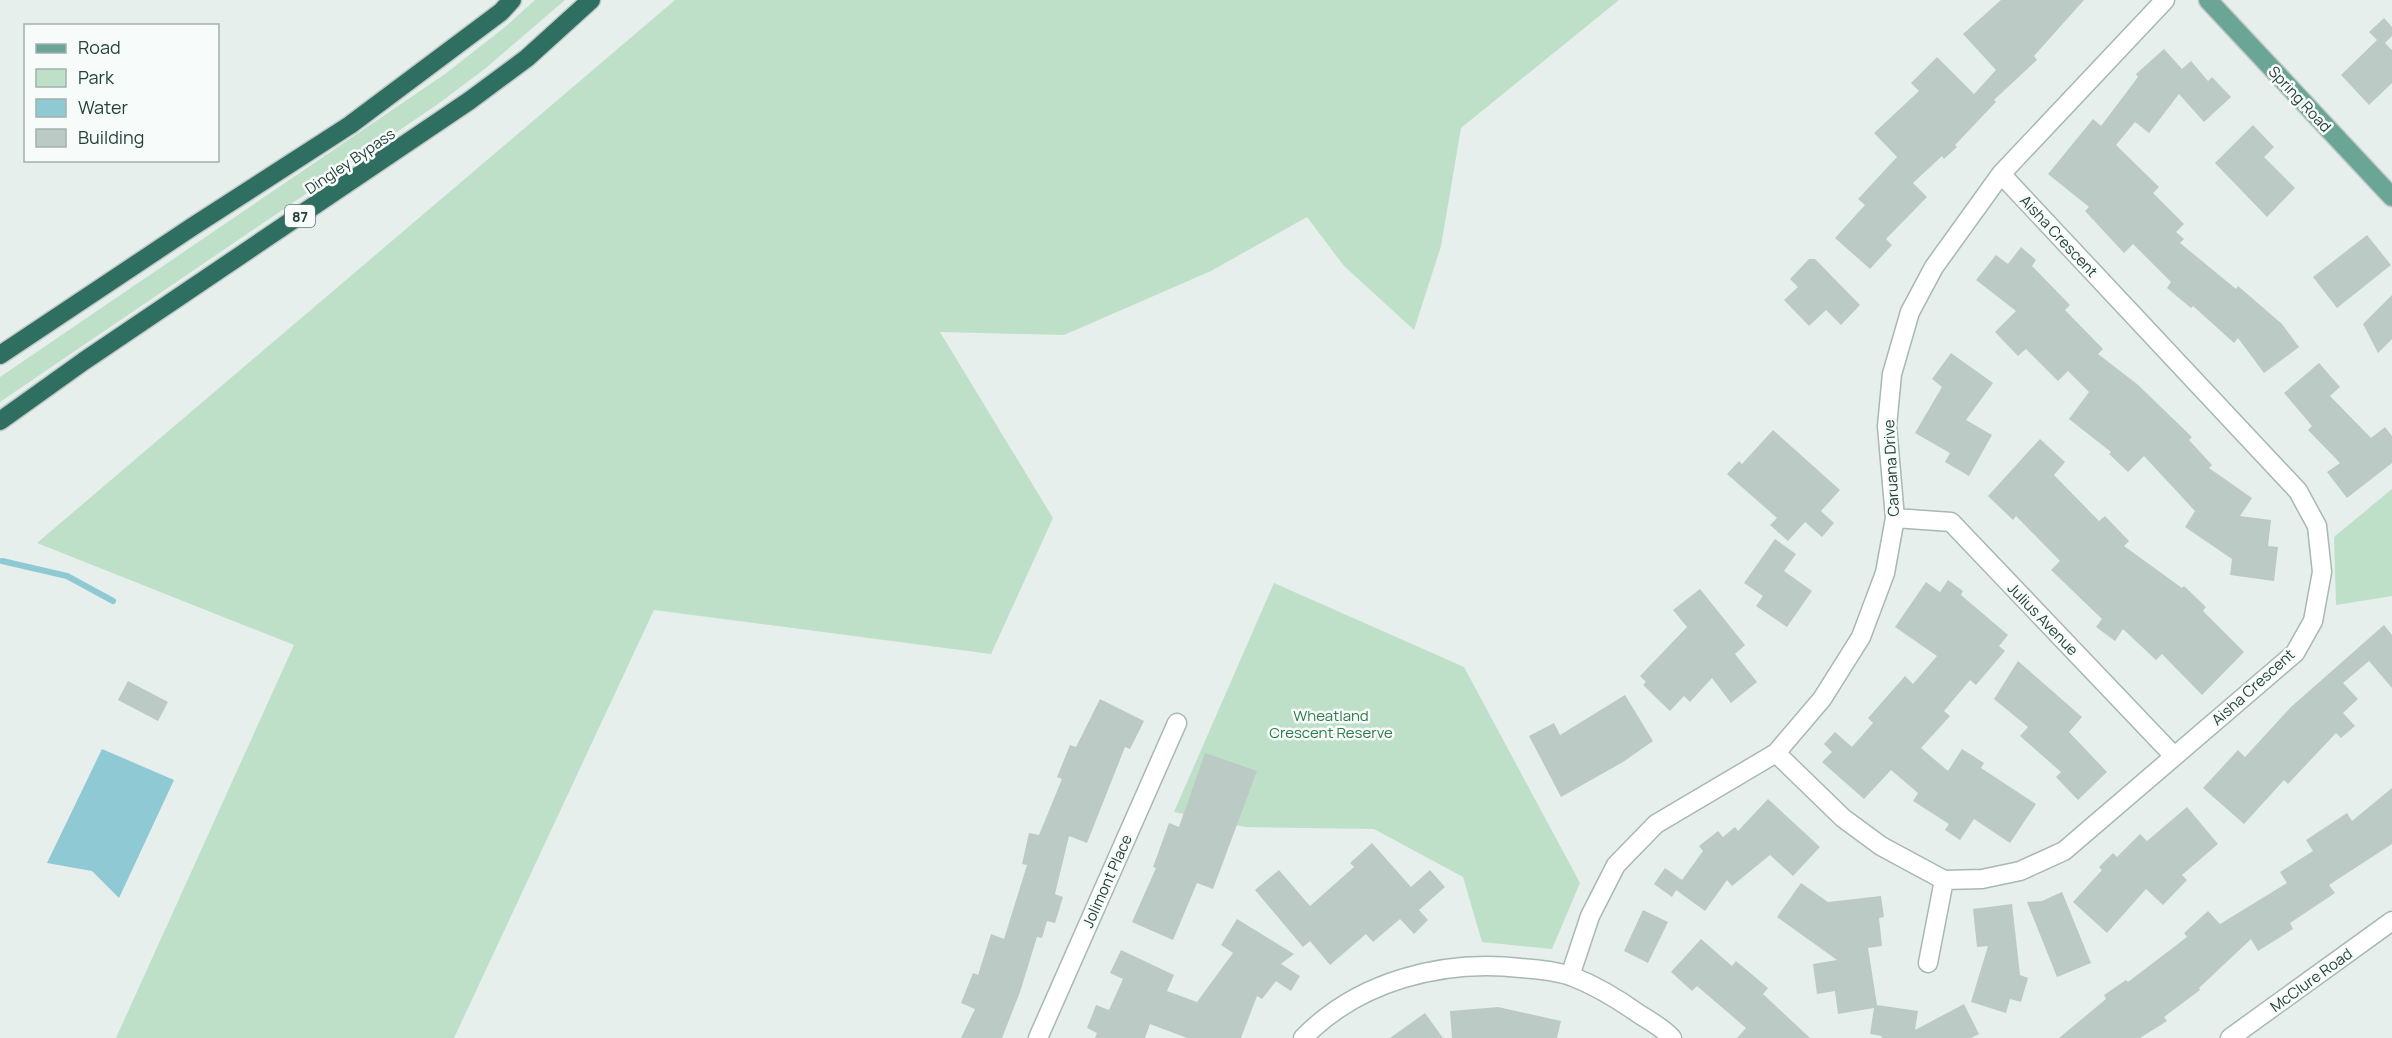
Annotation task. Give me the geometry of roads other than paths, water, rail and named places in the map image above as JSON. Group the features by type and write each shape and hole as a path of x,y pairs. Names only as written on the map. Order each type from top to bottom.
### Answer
{"highway":[{"name":"Dingley Bypass","path":"0,356 192,227 350,125 501,12 512,0"},
{"name":"Dingley Bypass","path":"0,421 84,361 469,101 527,58 591,0"}],"main road":[{"name":"Spring Road","path":"2208,0 2392,197"}],"street":[{"name":"Caruana Drive","path":"1570,976 1590,916 1616,865 1656,824 1776,753 1822,699 1861,637 1885,573 1895,518 1887,426 1892,374 1910,312 1934,267 2001,174 2165,0"},
{"name":"Aisha Crescent","path":"1776,753 1852,825 1881,846 1944,880 1982,879 2020,871 2064,851 2295,653 2313,621 2322,573 2317,526 2298,491 2001,174"},
{"name":"Julius Avenue","path":"1895,518 1951,522 2174,756"},
{"name":"Jolimont Place","path":"1038,1038 1177,723"},
{"path":"1928,963 1944,880"},
{"name":"McClure Road","path":"2230,1038 2392,921"},
{"path":"1303,1038 1326,1016 1343,1004 1382,986 1423,973 1462,967 1493,966 1535,969 1570,976 1621,1001 1672,1038"}],"water":[{"path":"102,749 174,780 119,898 92,871 47,863"}],"waterway":[{"path":"2,561 67,576 113,601"}],"park label":[{"name":"Wheatland Crescent Reserve","path":"1331,724"}]}
